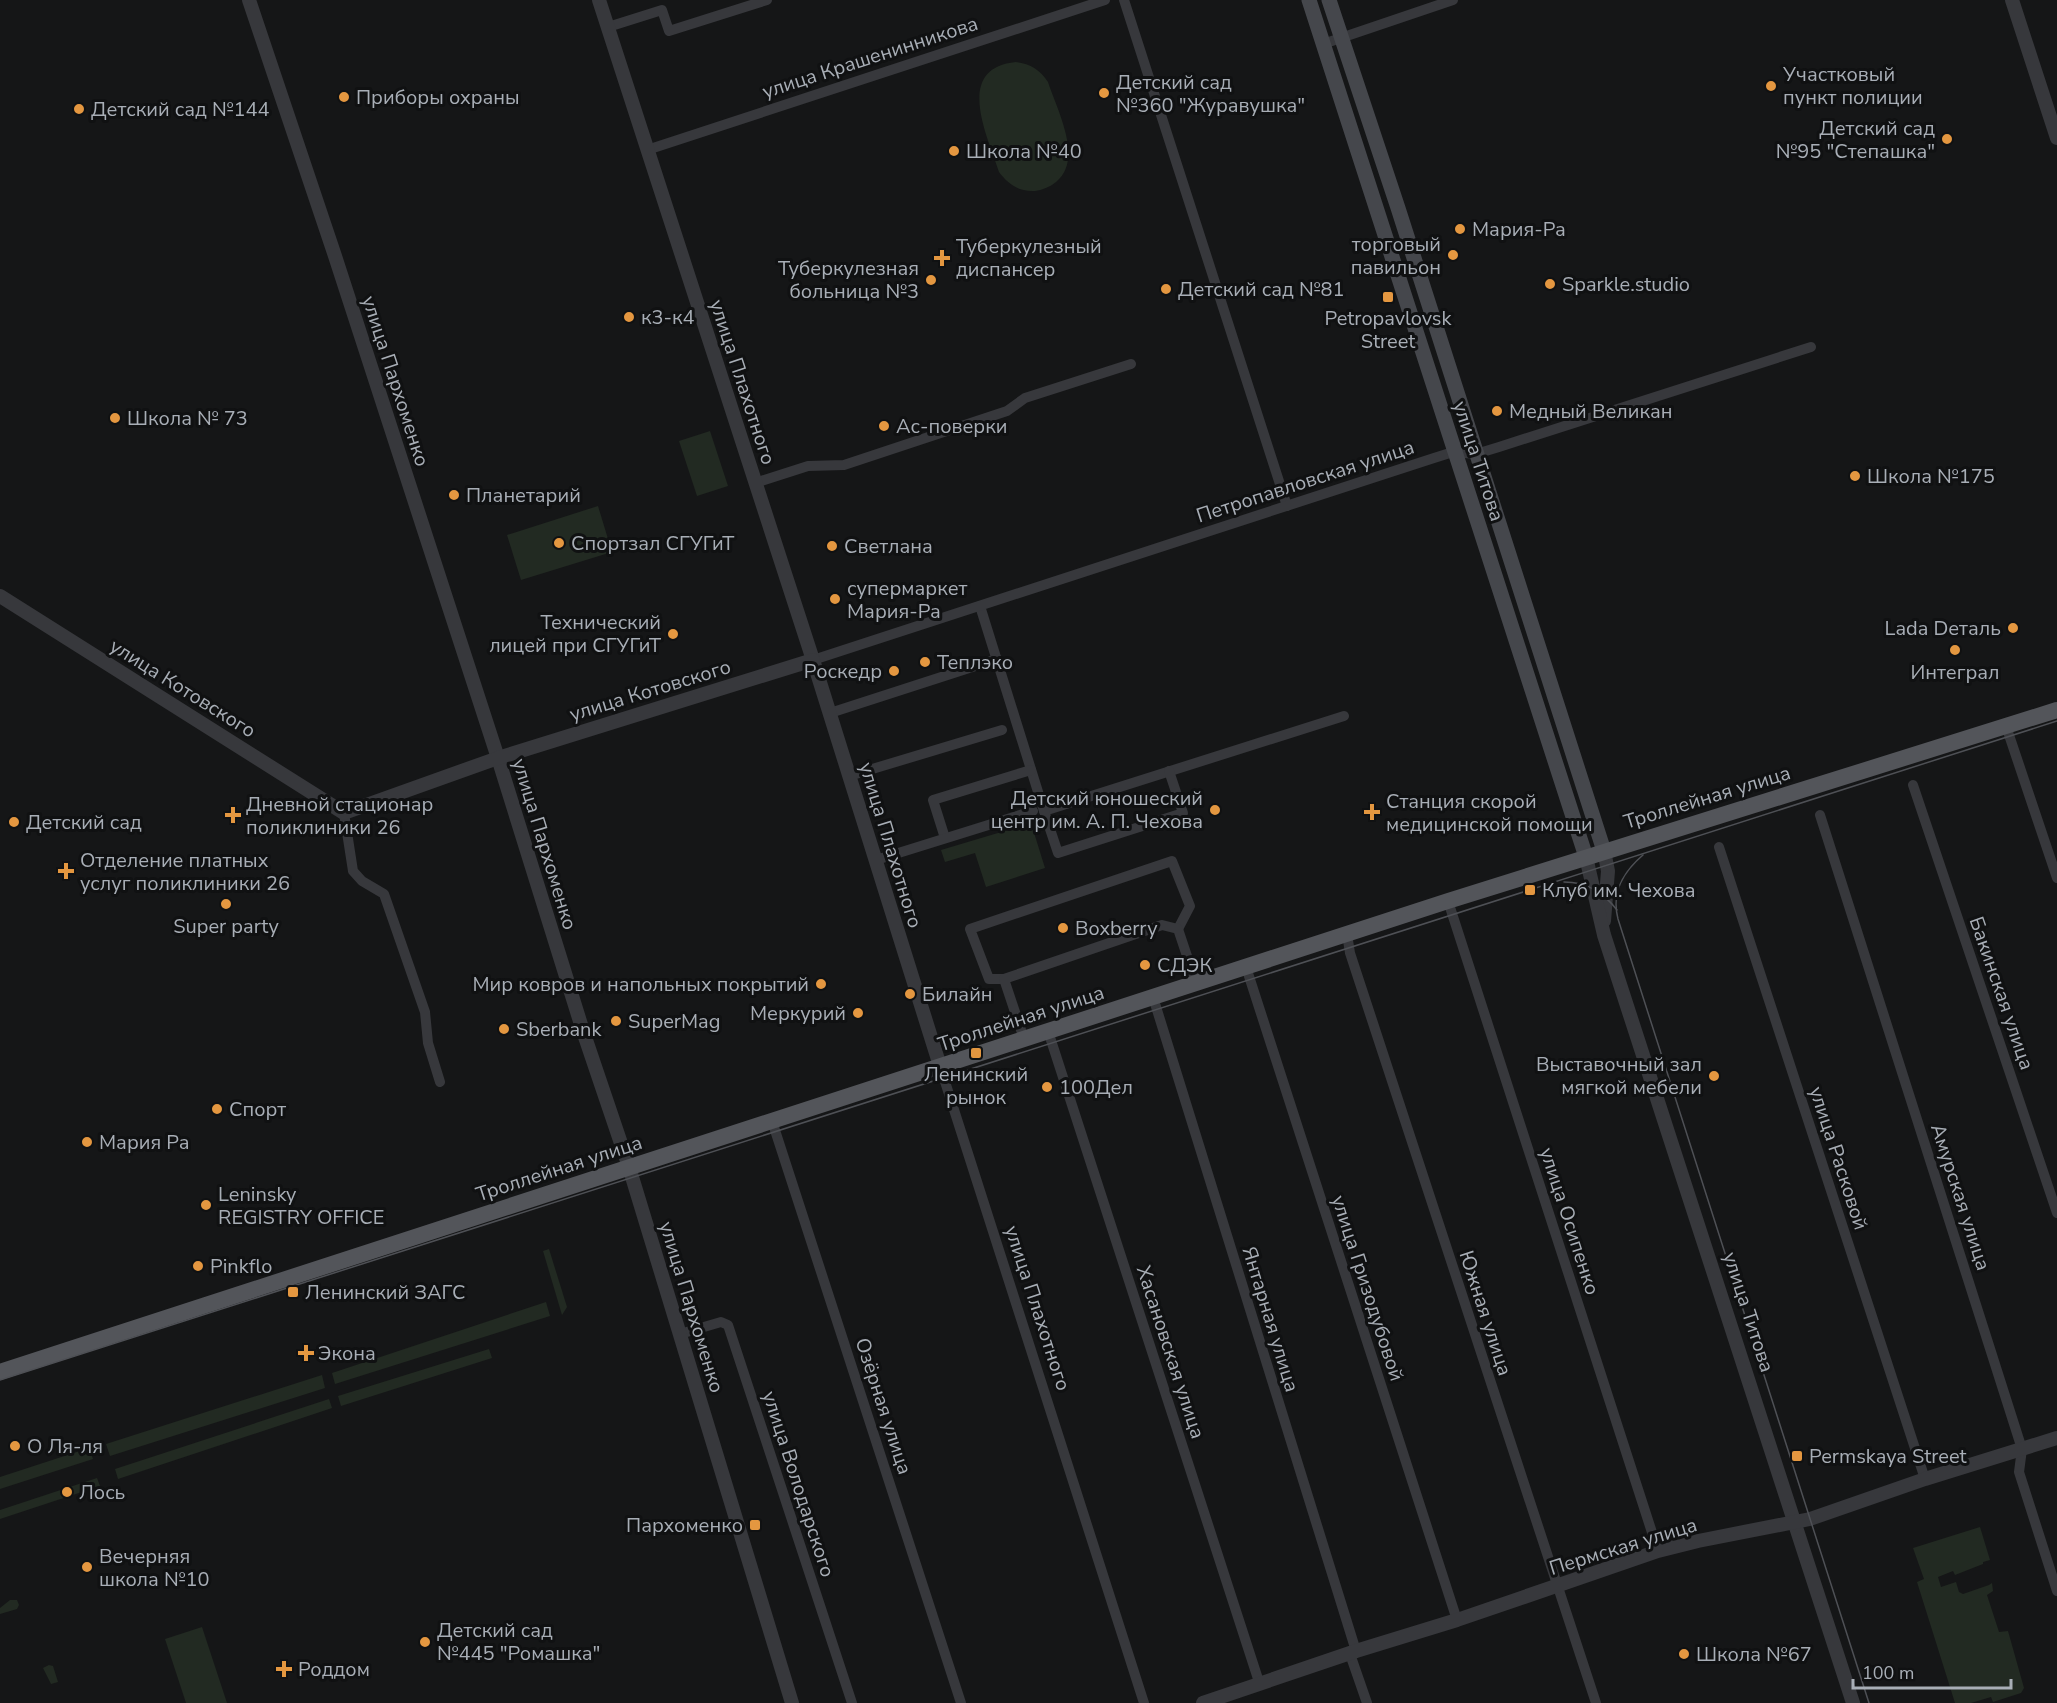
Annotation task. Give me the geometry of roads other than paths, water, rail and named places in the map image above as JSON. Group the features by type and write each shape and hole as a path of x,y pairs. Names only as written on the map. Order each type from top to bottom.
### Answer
{"main road":[{"name":"улица Титова","path":"1309,0 1586,857"},
{"name":"улица Титова","path":"1329,0 1604,851"},
{"name":"Троллейная улица","path":"0,1372 1448,901 2057,710"}],"street":[{"name":"улица Пархоменко","path":"249,0 335,256 629,1167 792,1703"},
{"name":"улица Плахотного","path":"599,0 830,713 940,1066 1144,1703"},
{"path":"608,27 662,10 669,31 767,0"},
{"name":"улица Крашенинникова","path":"647,150 1105,0"},
{"path":"1124,0 1287,506"},
{"path":"1323,44 1453,0"},
{"path":"2012,0 2057,138"},
{"name":"Петропавловская улица","path":"813,660 1454,452 1476,453 1810,348"},
{"path":"755,483 808,466 844,465 1007,411 1025,398 1131,364"},
{"name":"улица Котовского","path":"0,596 344,813 498,758 813,660"},
{"path":"980,606 1032,770 1039,811 1058,853 1183,813 1170,771"},
{"path":"830,713 997,659"},
{"path":"876,860 1344,716"},
{"path":"2006,726 2057,878"},
{"path":"849,776 1002,730"},
{"path":"945,838 933,800 1032,770"},
{"name":"Бакинская улица","path":"1913,785 2057,1213"},
{"path":"344,813 353,870 362,881 384,894 425,1012 428,1043 440,1082"},
{"name":"Амурская улица","path":"1820,815 2022,1449 2019,1472 2057,1591"},
{"name":"улица Расковой","path":"1719,847 1925,1479"},
{"name":"улица Титова","path":"1604,851 1608,871 1604,935"},
{"name":"улица Титова","path":"1586,857 1604,935 1853,1703"},
{"path":"1178,929 1162,925 1004,979 989,979 970,928 1172,861 1190,906 1178,929 1196,983"},
{"name":"улица Осипенко","path":"1448,901 1658,1551"},
{"name":"Южная улица","path":"1347,934 1353,965 1596,1703"},
{"name":"улица Гризодубовой","path":"1246,967 1457,1620"},
{"path":"1004,979 1024,1039"},
{"name":"Янтарная улица","path":"1153,997 1367,1703"},
{"name":"Хасановская улица","path":"1048,1031 1260,1685"},
{"name":"Озёрная улица","path":"772,1120 961,1703"},
{"name":"улица Володарского","path":"680,1334 721,1322 728,1325 852,1703"},
{"name":"Пермская улица","path":"1203,1703 1557,1587 1658,1551 1810,1519 1925,1479 2057,1438"}],"tram line":[{"path":"0,1380 2057,721"},
{"path":"1643,855 1620,883 1616,900 1618,919 1869,1703"},
{"path":"1564,882 1572,882 1594,889 1617,910"}],"place":[{"name":"Участковый пункт полиции","path":"1771,86"},
{"name":"Детский сад №360 \"Журавушка\"","path":"1104,93"},
{"name":"Приборы охраны","path":"344,97"},
{"name":"Детский сад №144","path":"79,109"},
{"name":"Детский сад №95 \"Степашка\"","path":"1947,139"},
{"name":"Школа №40","path":"954,151"},
{"name":"Мария-Ра","path":"1460,229"},
{"name":"торговый павильон","path":"1453,255"},
{"name":"Туберкулезный диспансер","path":"942,258"},
{"name":"Туберкулезная больница №3","path":"931,280"},
{"name":"Sparkle.studio","path":"1550,284"},
{"name":"Детский сад №81","path":"1166,289"},
{"name":"Petropavlovsk Street","path":"1388,297"},
{"name":"к3-к4","path":"629,317"},
{"name":"Медный Великан","path":"1497,411"},
{"name":"Школа № 73","path":"115,418"},
{"name":"Ас-поверки","path":"884,426"},
{"name":"Школа №175","path":"1855,476"},
{"name":"Планетарий","path":"454,495"},
{"name":"Спортзал СГУГиТ","path":"559,543"},
{"name":"Светлана","path":"832,546"},
{"name":"супермаркет Мария-Ра","path":"835,599"},
{"name":"Lada Dеталь","path":"2013,628"},
{"name":"Технический лицей при СГУГиТ","path":"673,634"},
{"name":"Интеграл","path":"1955,650"},
{"name":"Теплэко","path":"925,662"},
{"name":"Роскедр","path":"894,671"},
{"name":"Детский юношеский центр им. А. П. Чехова","path":"1215,810"},
{"name":"Станция скорой медицинской помощи","path":"1372,812"},
{"name":"Дневной стационар поликлиники 26","path":"233,815"},
{"name":"Детский сад","path":"14,822"},
{"name":"Отделение платных услуг поликлиники 26","path":"66,871"},
{"name":"Клуб им. Чехова","path":"1530,890"},
{"name":"Super party","path":"226,904"},
{"name":"Boxberry","path":"1063,928"},
{"name":"СДЭК","path":"1145,965"},
{"name":"Мир ковров и напольных покрытий","path":"821,984"},
{"name":"Билайн","path":"910,994"},
{"name":"Меркурий","path":"858,1013"},
{"name":"SuperMag","path":"616,1021"},
{"name":"Sberbank","path":"504,1029"},
{"name":"Ленинский рынок","path":"976,1053"},
{"name":"Выставочный зал мягкой мебели","path":"1714,1076"},
{"name":"100Дел","path":"1047,1087"},
{"name":"Спорт","path":"217,1109"},
{"name":"Мария Ра","path":"87,1142"},
{"name":"Leninsky REGISTRY OFFICE","path":"206,1205"},
{"name":"Pinkflo","path":"198,1266"},
{"name":"Ленинский ЗАГС","path":"293,1292"},
{"name":"Экона","path":"306,1353"},
{"name":"О Ля-ля","path":"15,1446"},
{"name":"Permskaya Street","path":"1797,1456"},
{"name":"Лось","path":"67,1492"},
{"name":"Пархоменко","path":"755,1525"},
{"name":"Вечерняя школа №10","path":"87,1567"},
{"name":"Детский сад №445 \"Ромашка\"","path":"425,1642"},
{"name":"Школа №67","path":"1684,1654"},
{"name":"Роддом","path":"284,1669"}]}
